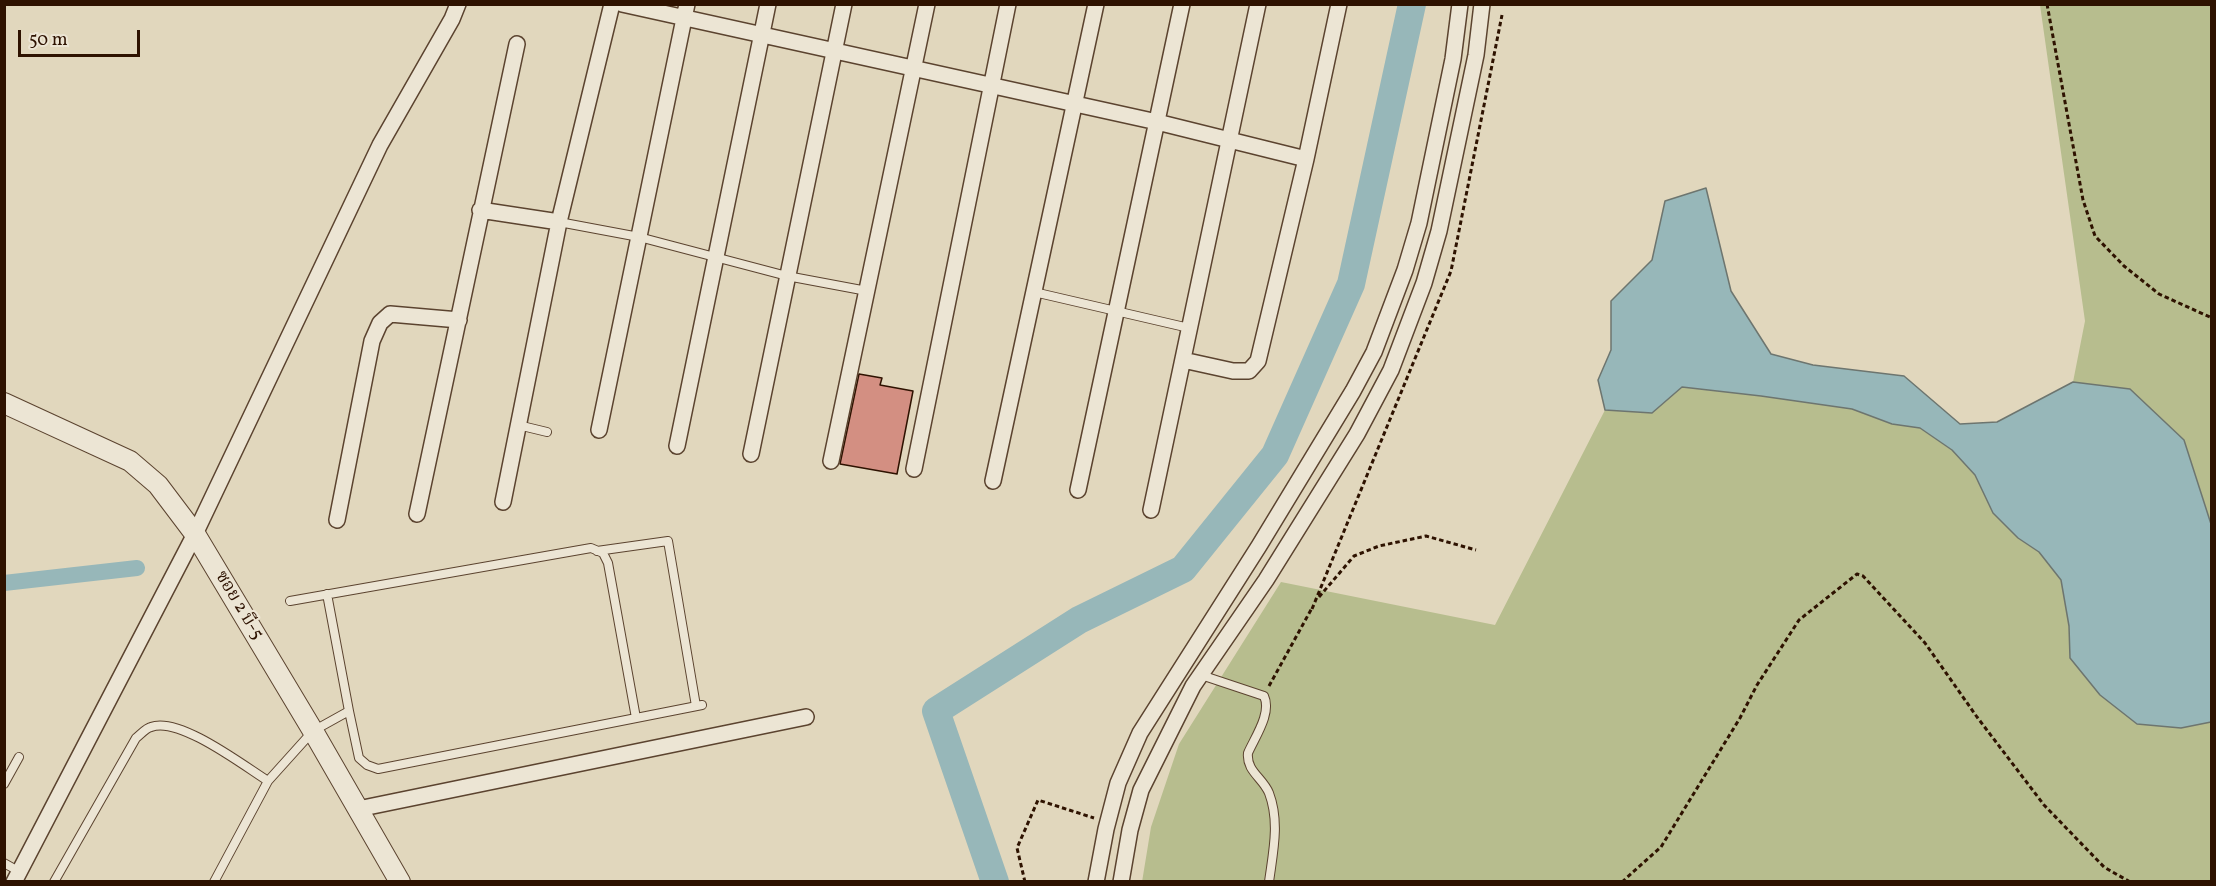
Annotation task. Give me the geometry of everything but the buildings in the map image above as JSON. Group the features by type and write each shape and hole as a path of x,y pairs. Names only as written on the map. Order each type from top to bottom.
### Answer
{"street":[{"path":"17,877 195,534 380,146 448,27 458,4"},
{"path":"503,502 559,222 612,4"},
{"path":"622,4 686,12 761,36 1157,122 1306,159"},
{"path":"677,446 768,4"},
{"path":"751,454 844,4"},
{"path":"831,461 927,4"},
{"path":"914,469 1008,4"},
{"path":"993,481 1096,4"},
{"path":"1078,490 1182,4"},
{"path":"1151,510 1258,4"},
{"path":"1183,360 1249,371 1258,360 1306,159 1339,4"},
{"path":"1096,882 1107,822 1118,783 1140,734 1259,546 1353,391 1374,352 1398,290 1419,223 1453,59 1460,4"},
{"path":"1121,882 1130,830 1141,790 1193,686 1266,580 1357,434 1391,370 1424,283 1438,231 1476,55 1482,4"},
{"path":"599,430 686,12"},
{"path":"417,514 517,44"},
{"path":"480,210 559,222"},
{"path":"337,520 372,341 380,323 390,314 459,320"},
{"name":"ซอย 2 บี-5","path":"4,403 130,461 158,485 195,534 314,731 400,882"},
{"path":"358,809 806,717"}],"lane":[{"path":"559,222 639,237 787,276 867,291"},
{"path":"1034,292 1189,328"},
{"path":"518,425 547,432"},
{"path":"327,594 359,758 367,765 378,769 699,706 668,542 597,551"},
{"path":"290,602 591,548 603,553 608,563 636,718"},
{"path":"1201,675 1264,696 1266,700 1265,714 1248,753 1248,759 1251,769 1268,791 1274,810 1275,836 1269,882"},
{"path":"214,882 268,782 314,731 349,711"},
{"path":"54,882 136,738 151,726 168,726 186,731 268,782"},
{"path":"4,784 19,758"},
{"path":"4,863 17,877"}],"path":[{"path":"2047,4 2083,200 2095,236 2124,266 2159,294 2211,318"},
{"path":"1264,696 1322,591 1354,556 1379,546 1426,536 1476,550"},
{"path":"1622,882 1661,847 1740,718 1757,685 1799,620 1857,574 1863,576 1925,644 2044,805 2104,867 2130,882"},
{"path":"1025,882 1017,848 1038,800 1107,822"}],"green space":[{"path":"2040,5 2211,5 2211,524 2184,440 2130,389 2073,382 2085,321"},
{"path":"1681,387 1852,409 1892,424 1920,428 1952,450 1975,475 1993,513 2018,538 2039,552 2061,580 2069,626 2070,658 2181,728 2211,722 2211,881 1142,882 1151,827 1179,744 1281,582 1495,625 1605,410 1652,413"}],"water":[{"path":"1706,188 1731,291 1771,354 1813,365 1904,376 1960,424 1997,422 2073,382 2130,389 2184,440 2211,524 2211,722 2181,728 2137,724 2100,695 2070,658 2069,626 2061,580 2039,552 2018,538 1993,513 1975,475 1952,450 1920,428 1892,424 1852,409 1682,387 1652,413 1605,410 1598,380 1611,350 1611,301 1652,260 1665,201"}],"waterway":[{"path":"995,882 936,711 1079,620 1183,569 1275,455 1351,284 1412,4"},
{"path":"4,583 137,568"}]}
